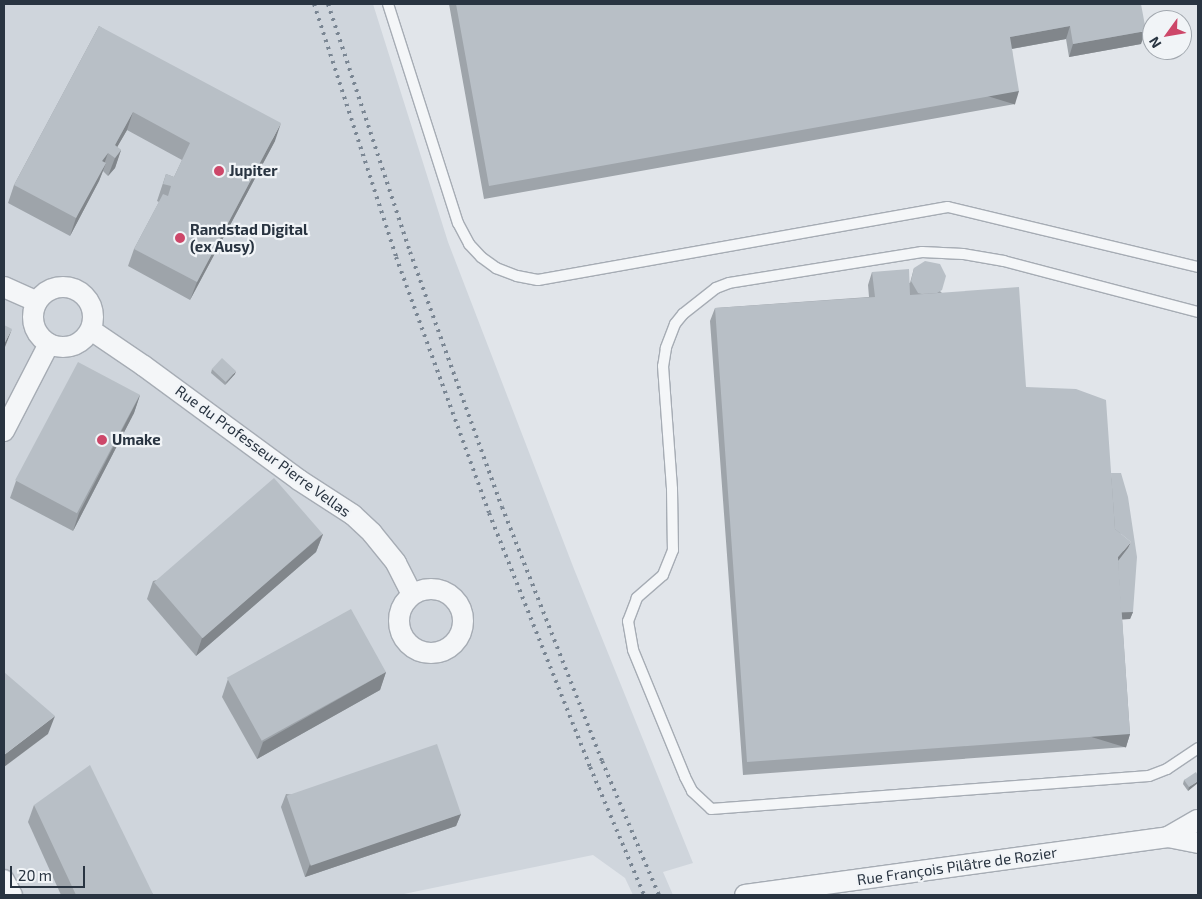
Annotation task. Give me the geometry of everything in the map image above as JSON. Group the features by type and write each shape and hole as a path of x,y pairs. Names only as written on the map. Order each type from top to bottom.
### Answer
{"street":[{"path":"4,287 37,302"},
{"path":"57,288 68,288 78,291 91,306 94,321 91,330 84,340 74,346 61,348 48,344 42,339 35,326 34,312 37,302 44,294 57,288"},
{"name":"Rue du Professeur Pierre Vellas","path":"91,330 144,366 299,480 353,515 372,533 396,563 412,594"},
{"path":"4,431 48,344"},
{"name":"Rue François Pilâtre de Rozier","path":"745,895 1168,836 1198,820"},
{"name":"Rue François Pilâtre de Rozier","path":"1168,836 1198,843"},
{"path":"4,880 12,895"}],"lane":[{"path":"388,4 458,223 469,244 481,257 496,268 517,276 538,280 948,207 1198,267"},
{"path":"1198,312 1004,261 962,254 922,252 729,283 716,288 683,314 673,330 666,348 663,366 672,489 673,550 663,575 637,598 628,621 633,650 685,777 692,791 711,809 1149,776 1167,770 1198,748"}],"shaded area":[{"path":"4,4 373,4 448,242 574,569 693,863 663,872 673,895 633,895 625,878 593,855 399,895 4,895"}],"building":[{"path":"456,4 1141,4 1142,32 1073,44 1070,26 1010,37 1019,91 489,186"},
{"name":"Jupiter","path":"99,26 281,123 197,282 134,249 163,194 168,196 171,186 163,184 166,174 174,177 190,143 133,112 115,145 121,150 115,158 108,153 102,161 106,163 76,218 14,185"},
{"path":"925,261 940,264 946,276 942,290 937,293 918,293 911,281 914,268"},
{"path":"909,269 910,295 1019,287 1026,387 1076,389 1106,400 1115,529 1131,542 1118,557 1130,734 747,762 715,308 875,297 872,272"},
{"path":"4,325 12,329 4,344"},
{"path":"222,358 236,371 226,382 212,369"},
{"path":"78,362 140,395 77,513 15,480"},
{"path":"1111,473 1121,473 1128,497 1137,557 1133,612 1121,612 1118,561 1131,542 1115,529"},
{"path":"274,478 323,534 203,638 154,582"},
{"path":"351,609 386,672 262,741 227,678"},
{"path":"4,672 55,716 4,755"},
{"path":"437,744 461,814 311,866 287,796"},
{"path":"90,765 153,894 76,895 34,805"},
{"path":"1196,772 1198,781 1189,787 1184,780"}],"railway":[{"path":"314,4 396,257 489,513 590,767 644,895"},
{"path":"328,4 410,252 502,507 602,761 659,895"}],"place":[{"name":"Jupiter","path":"219,171"},
{"name":"Randstad Digital (ex Ausy)","path":"180,238"},
{"name":"Umake","path":"102,440"}]}
